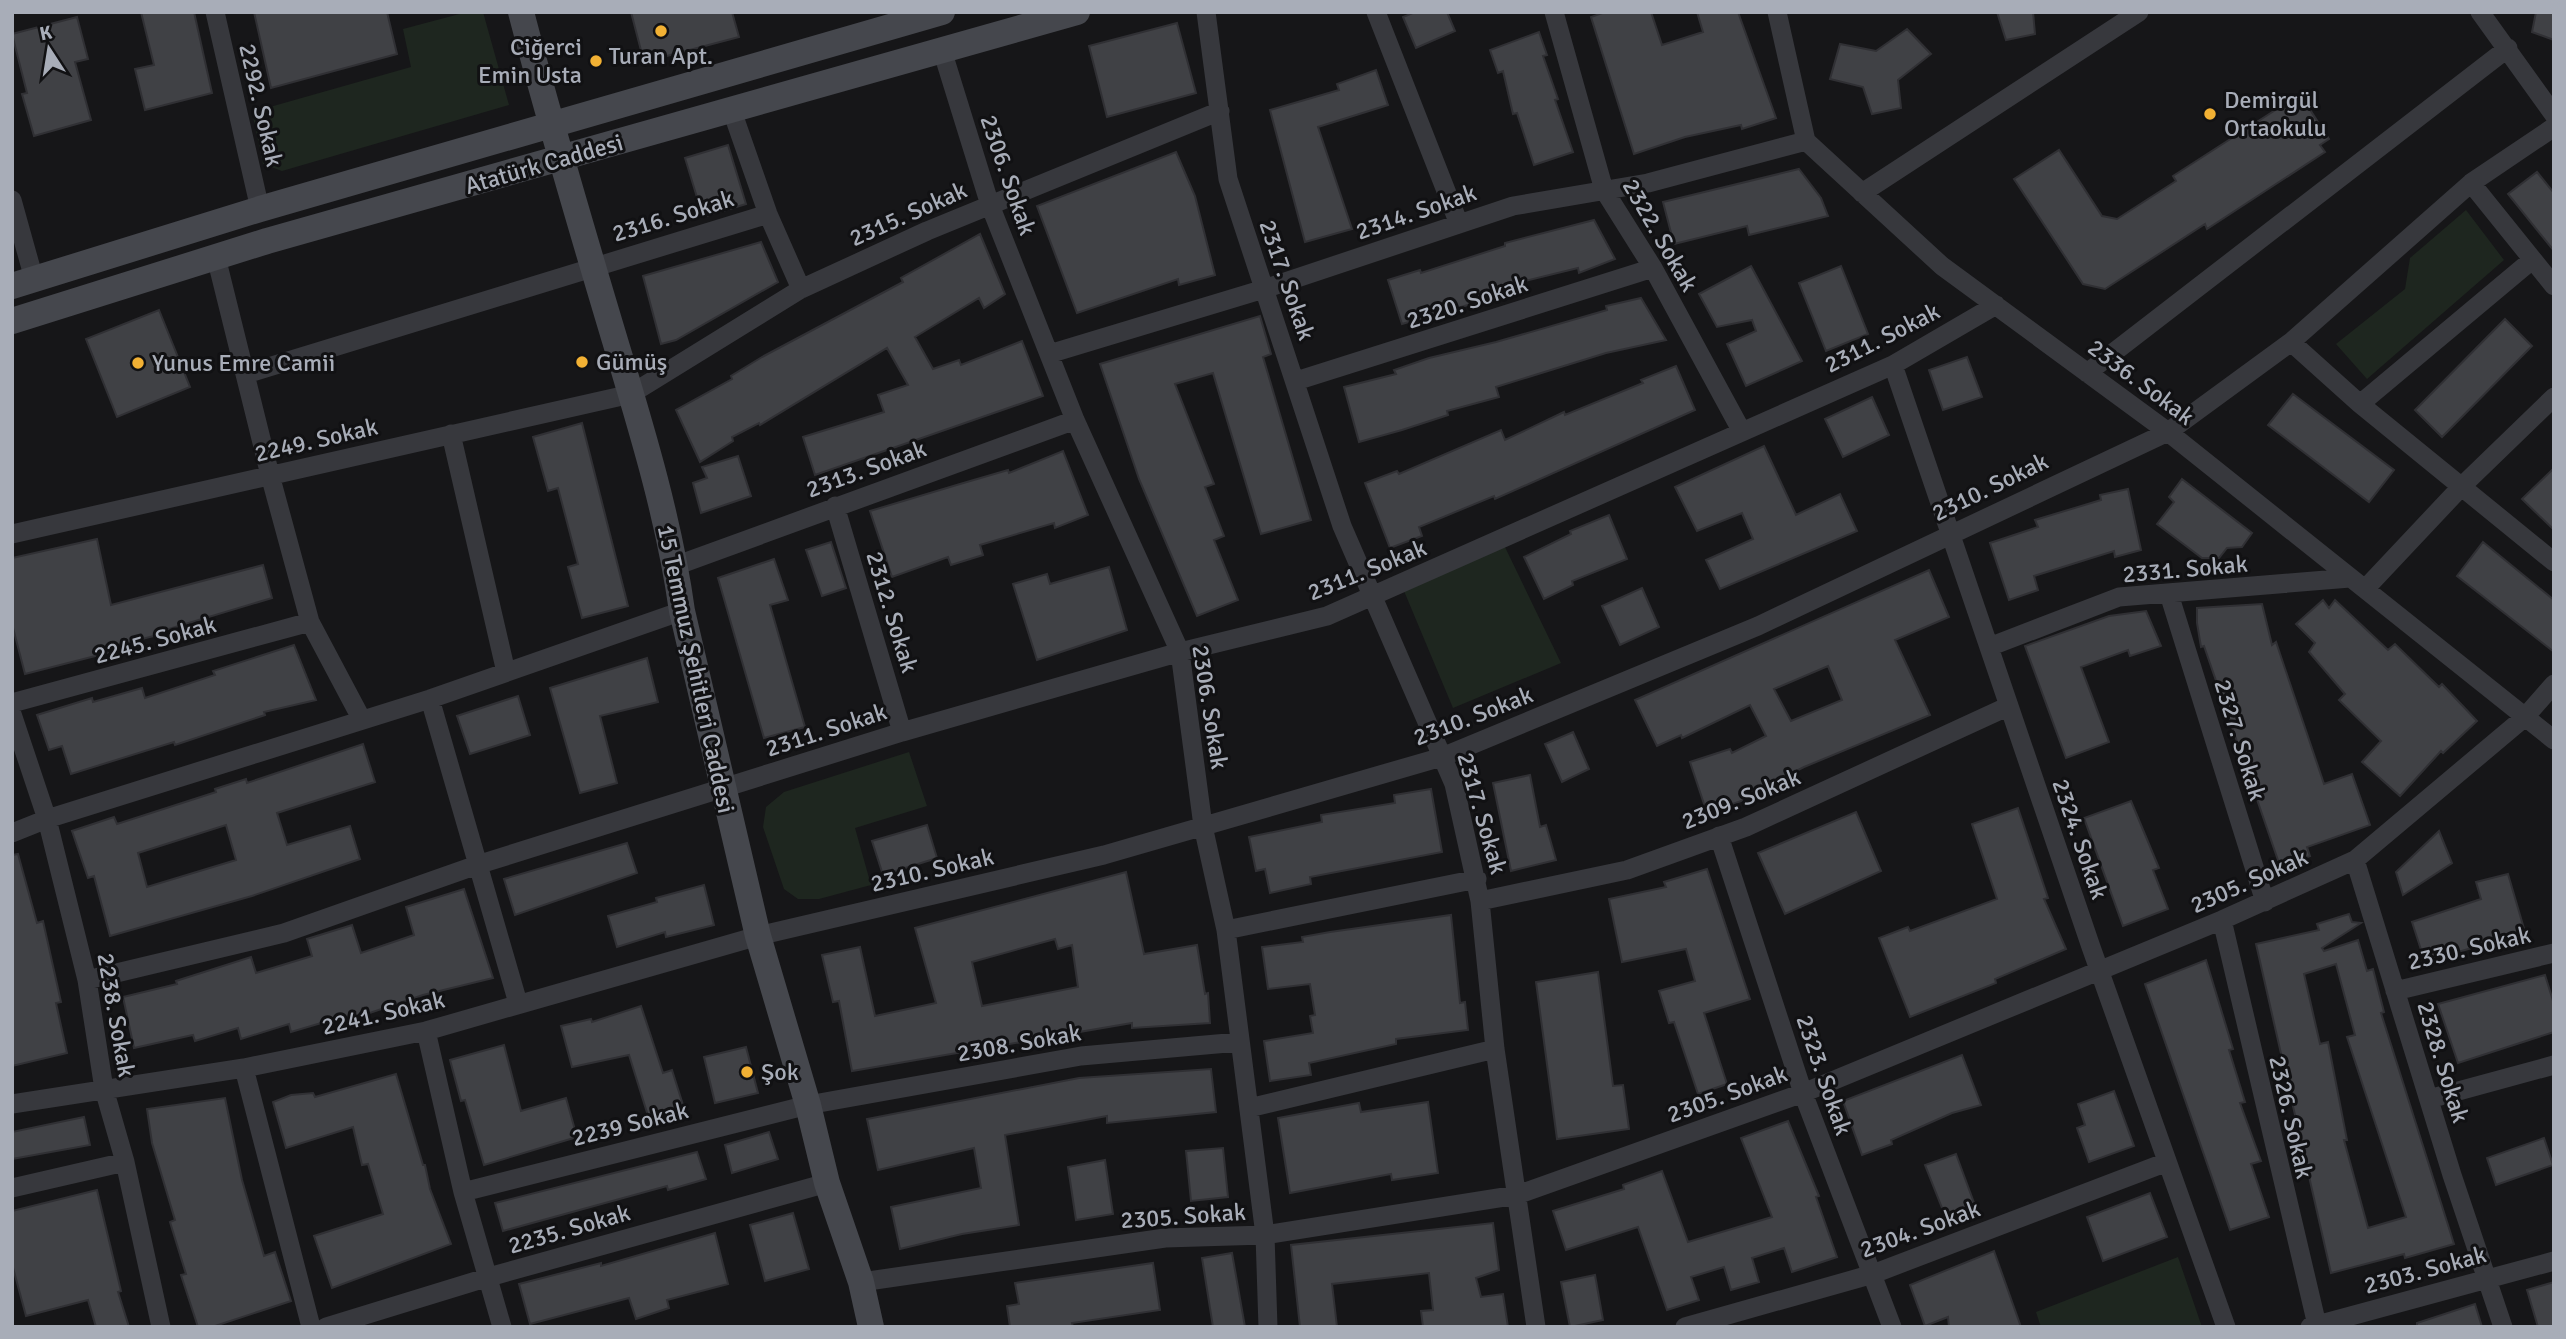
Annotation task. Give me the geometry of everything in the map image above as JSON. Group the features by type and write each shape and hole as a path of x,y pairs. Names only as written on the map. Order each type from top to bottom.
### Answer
{"main road":[{"name":"15 Temmuz Şehitleri Caddesi","path":"521,12 560,159 631,394 676,566 682,611 758,936 808,1104 827,1183 861,1282 871,1327"},
{"name":"Atatürk Caddesi","path":"12,321 216,257 1077,12"},
{"name":"Atatürk Caddesi","path":"23,283 260,209 935,13"}],"street":[{"name":"2292. Sokak","path":"215,12 260,209"},
{"name":"2317. Sokak","path":"1206,12 1228,179 1342,526 1454,784 1477,879 1495,1049 1536,1327"},
{"path":"1376,12 1459,224"},
{"name":"2322. Sokak","path":"1554,12 1604,190 1653,268 1741,430"},
{"path":"1777,12 1806,142"},
{"path":"1862,193 2139,12"},
{"path":"2480,12 2554,115"},
{"path":"2087,373 2508,48"},
{"name":"2306. Sokak","path":"942,50 990,205 1075,421 1180,652 1203,826 1226,930 1265,1235 1268,1327"},
{"path":"732,111 768,214 801,289"},
{"name":"2315. Sokak","path":"631,394 801,289 990,205 1220,111"},
{"name":"2310. Sokak","path":"758,936 1104,855 1442,757 1758,626 2168,432 2291,342 2471,183 2554,127"},
{"name":"2314. Sokak","path":"1049,354 1264,289 1513,205 1648,183 1806,142"},
{"name":"2336. Sokak","path":"1806,142 1942,266 2168,432 2554,740"},
{"path":"2471,183 2554,286"},
{"path":"12,200 23,283"},
{"name":"2316. Sokak","path":"246,374 768,214"},
{"path":"216,257 310,622 362,720"},
{"path":"2360,404 2532,260"},
{"name":"2320. Sokak","path":"1296,381 1653,268"},
{"name":"2311. Sokak","path":"87,980 284,933 477,865 902,732 1180,652 1327,616 1741,430 1893,365 1996,305"},
{"path":"2291,342 2360,404 2554,562"},
{"name":"2324. Sokak","path":"1893,365 2100,972 2226,1327"},
{"name":"2249. Sokak","path":"12,534 631,394"},
{"path":"2358,584 2554,397"},
{"name":"2313. Sokak","path":"676,566 1075,421"},
{"path":"451,434 506,672"},
{"name":"2312. Sokak","path":"835,506 902,732"},
{"name":"2331. Sokak","path":"1989,647 2119,597 2358,584"},
{"name":"2327. Sokak","path":"2169,594 2265,902"},
{"path":"12,833 47,819 430,699 682,611"},
{"name":"2245. Sokak","path":"12,703 310,622"},
{"name":"2305. Sokak","path":"861,1282 1165,1238 1265,1235 1517,1195 1803,1093 2100,972 2265,902 2355,860 2525,717 2554,684"},
{"path":"430,699 518,1003"},
{"name":"2309. Sokak","path":"1480,901 1627,870 1719,836 2009,706"},
{"name":"2238. Sokak","path":"14,726 47,819 87,980 104,1089 125,1162 161,1327"},
{"name":"2323. Sokak","path":"1719,836 1803,1093 1892,1327"},
{"name":"2328. Sokak","path":"2355,860 2503,1327"},
{"path":"1226,930 1477,879"},
{"name":"2326. Sokak","path":"2222,920 2313,1326"},
{"name":"2241. Sokak","path":"12,1104 244,1068 426,1031 758,936"},
{"name":"2330. Sokak","path":"2395,991 2554,953"},
{"path":"426,1031 463,1192 502,1327"},
{"name":"2308. Sokak","path":"808,1104 1081,1056 1239,1042"},
{"path":"1249,1108 1495,1049"},
{"path":"2429,1099 2554,1065"},
{"path":"244,1068 312,1327"},
{"name":"2239 Sokak","path":"463,1192 808,1104"},
{"path":"12,1188 125,1162"},
{"name":"2304. Sokak","path":"1685,1327 1872,1274 2167,1162"},
{"name":"2235. Sokak","path":"326,1327 489,1277 827,1183"},
{"name":"2303. Sokak","path":"2313,1326 2554,1261"}],"shaded area":[{"path":"467,12 483,12 509,105 282,171 263,164 252,112 411,67 403,29"},
{"path":"2466,210 2504,260 2367,379 2336,344 2405,289 2410,258"},
{"path":"1504,545 1561,663 1453,708 1404,591"},
{"path":"909,752 927,806 855,828 871,885 819,899 798,899 784,889 763,827 766,807 784,792"},
{"path":"2178,1257 2202,1327 2041,1327 2036,1312"}],"building":[{"path":"141,12 194,12 212,93 145,110 135,69 154,65"},
{"path":"254,12 387,12 397,54 271,88"},
{"path":"631,12 732,12 739,37 644,62"},
{"path":"1415,12 1447,12 1455,31 1416,48 1403,17"},
{"path":"1605,12 1651,12 1662,45 1703,32 1697,12 1738,12 1776,118 1742,129 1741,125 1685,137 1634,154 1591,17"},
{"path":"1997,12 2033,12 2035,34 2006,40"},
{"path":"2536,12 2554,12 2554,40 2532,32"},
{"path":"77,17 88,59 75,62 91,120 34,136 22,94 27,93 12,34"},
{"path":"1177,23 1196,93 1107,117 1089,46"},
{"path":"1907,29 1931,54 1898,80 1901,108 1872,114 1863,87 1830,79 1840,44 1876,51"},
{"path":"1539,32 1547,55 1543,56 1558,99 1555,100 1573,152 1534,165 1517,113 1513,114 1503,71 1498,73 1490,50"},
{"path":"1376,70 1388,105 1318,127 1352,229 1305,242 1270,110 1339,90 1337,84"},
{"path":"2291,100 2296,108 2305,102 2329,139 2320,145 2325,152 2207,229 2205,224 2105,289 2083,284 2014,179 2059,150 2102,216 2117,219 2176,181 2173,176"},
{"path":"728,145 746,204 703,217 685,158"},
{"path":"1176,152 1195,196 1215,275 1179,285 1178,279 1077,313 1037,206"},
{"path":"1799,169 1821,198 1828,216 1749,235 1747,226 1674,244 1663,202"},
{"path":"2537,172 2554,193 2554,251 2508,194"},
{"path":"1594,220 1615,259 1579,273 1578,268 1497,288 1499,296 1402,324 1388,280 1420,270 1421,273 1505,246 1505,243"},
{"path":"980,234 1005,294 984,308 979,298 915,337 933,369 959,360 961,365 1022,341 1043,396 815,475 803,437 884,412 878,395 908,385 887,348 760,425 759,423 732,437 733,441 700,462 676,410 732,379 731,376 762,357 903,282 901,278"},
{"path":"761,242 778,282 676,340 661,344 643,276"},
{"path":"1751,266 1802,361 1746,386 1727,344 1756,331 1752,320 1717,327 1699,294"},
{"path":"1841,266 1868,334 1826,351 1799,283"},
{"path":"1641,298 1666,340 1606,353 1496,387 1499,397 1447,411 1448,415 1359,442 1344,387 1396,374 1394,370 1429,358 1496,342 1607,310 1606,306"},
{"name":"Yunus Emre Camii","path":"159,310 190,387 117,417 86,339"},
{"path":"1260,316 1271,354 1263,357 1311,520 1261,534 1213,373 1175,384 1214,484 1205,487 1224,536 1214,540 1238,600 1197,616 1139,479 1100,364"},
{"path":"2505,319 2532,346 2442,437 2415,410"},
{"path":"1967,357 1982,397 1943,410 1929,370"},
{"path":"1676,366 1695,410 1495,499 1494,496 1419,527 1422,536 1390,548 1365,483 1397,471 1399,474 1501,430 1505,440 1564,412 1565,415 1643,383 1641,380"},
{"path":"2293,394 2394,470 2369,502 2268,425"},
{"path":"1872,397 1889,435 1843,457 1825,419"},
{"path":"582,423 628,606 582,618 568,567 578,564 558,488 548,491 533,437"},
{"path":"1764,446 1796,515 1840,494 1857,531 1720,589 1706,560 1753,539 1742,513 1697,531 1675,487"},
{"path":"1063,451 1088,515 1055,528 1054,523 980,545 983,555 951,565 948,557 892,577 870,511 1008,470 1009,473"},
{"path":"738,456 751,496 701,513 693,483 707,478 702,467"},
{"path":"2554,468 2554,530 2522,499"},
{"path":"2182,479 2252,533 2242,547 2227,548 2219,558 2202,558 2157,524 2174,502 2169,497"},
{"path":"2128,489 2141,550 2115,557 2114,551 2034,576 2038,590 2009,600 1990,543 2038,527 2035,520 2101,500 2100,495"},
{"path":"1609,515 1627,559 1572,581 1573,585 1544,599 1524,557 1571,534 1570,531"},
{"path":"97,539 111,605 263,565 272,598 162,631 162,634 114,646 115,651 25,674 12,624 12,558"},
{"path":"831,542 846,588 822,596 806,550"},
{"path":"2483,542 2554,600 2554,652 2457,576"},
{"path":"774,559 788,600 770,605 805,727 764,738 718,578"},
{"path":"1109,567 1127,630 1037,660 1013,584 1047,574 1050,584"},
{"path":"1929,570 1949,617 1895,640 1930,715 1804,767 1746,797 1747,799 1707,813 1690,762 1730,749 1732,753 1766,736 1750,705 1682,738 1681,735 1657,746 1635,700","holes":["1828,666 1842,700 1791,721 1774,689"]},
{"path":"1642,588 1659,627 1620,645 1602,606"},
{"path":"2323,600 2329,608 2335,600 2388,650 2395,644 2439,687 2442,684 2477,721 2443,753 2441,751 2400,796 2362,762 2381,741 2339,700 2345,694 2309,652 2315,643 2296,624"},
{"path":"2262,604 2272,645 2276,642 2324,784 2352,774 2370,825 2307,847 2310,856 2280,866 2204,646 2201,647 2197,623 2197,608"},
{"path":"2146,611 2161,646 2130,656 2128,650 2081,667 2109,742 2066,758 2025,646 2109,616"},
{"path":"294,645 316,700 264,712 265,715 175,745 174,742 71,774 62,746 49,750 37,715 92,698 93,702 142,688 145,698 215,675 213,671"},
{"path":"647,658 658,702 600,716 617,783 580,793 550,688"},
{"path":"518,696 530,735 470,754 457,716"},
{"path":"1573,732 1589,769 1562,782 1545,744"},
{"path":"363,744 375,782 277,813 287,845 350,826 360,859 252,896 110,936 94,876 88,878 72,831 114,817 117,824 216,792 215,789 246,779 247,783","holes":["226,825 236,860 147,887 138,853"]},
{"path":"1530,775 1540,827 1546,825 1556,860 1511,871 1493,783"},
{"path":"1431,789 1442,852 1310,877 1311,884 1270,893 1265,869 1256,871 1249,837 1322,822 1321,815 1395,803 1394,795"},
{"path":"2131,801 2159,868 2153,870 2168,909 2123,926 2084,818"},
{"path":"2018,808 2048,898 2044,899 2066,949 1995,979 1996,983 1910,1017 1879,938 1908,927 1910,931 1997,899 1972,824"},
{"path":"1856,812 1881,871 1785,914 1758,853"},
{"path":"927,825 937,858 883,875 872,841"},
{"path":"2439,831 2452,863 2403,895 2396,872"},
{"path":"627,843 637,873 515,915 504,879"},
{"path":"18,854 37,923 43,921 61,1002 56,1003 67,1053 12,1066 12,855"},
{"path":"1707,869 1750,999 1704,1013 1727,1084 1698,1094 1674,1022 1669,1023 1659,991 1695,981 1686,949 1622,962 1609,899 1666,887 1664,882"},
{"path":"1126,872 1144,954 1197,945 1205,994 1208,993 1210,1023 1132,1028 1132,1023 852,1071 839,1001 833,1002 822,955 860,947 875,1016 936,1003 915,928","holes":["1055,939 1058,949 1072,945 1078,987 982,1006 972,962"]},
{"path":"2508,874 2525,932 2425,962 2412,922 2481,899 2476,882"},
{"path":"704,885 714,925 666,937 665,932 617,947 608,916 657,902 656,898"},
{"path":"464,889 493,978 423,995 340,1023 338,1018 291,1032 289,1024 241,1039 238,1028 195,1041 193,1035 134,1048 123,997 177,984 176,981 251,957 256,973 312,956 307,939 352,925 361,953 414,935 406,907"},
{"path":"2349,914 2352,922 2361,923 2322,948 2324,951 2358,940 2367,971 2373,969 2384,1012 2381,1013 2454,1244 2405,1258 2404,1254 2331,1273 2256,944 2319,930 2317,924","holes":["2336,964 2355,1035 2347,1037 2406,1217 2368,1228 2344,1140 2347,1140 2328,1042 2320,1044 2304,974"]},
{"path":"1451,915 1460,1003 1465,1002 1468,1030 1396,1039 1396,1044 1309,1063 1311,1075 1270,1081 1264,1041 1313,1033 1310,1016 1315,1015 1310,984 1268,989 1262,947 1303,942 1302,937 1330,932"},
{"path":"2206,960 2233,1049 2229,1050 2245,1102 2240,1103 2261,1161 2251,1164 2269,1217 2230,1230 2145,984"},
{"path":"1598,972 1613,1086 1623,1085 1629,1129 1557,1139 1536,982"},
{"path":"2545,975 2554,1004 2554,1032 2458,1063 2438,1004"},
{"path":"641,1006 663,1073 672,1070 684,1108 649,1119 629,1055 572,1067 561,1026 591,1019 592,1022"},
{"path":"504,1045 521,1111 566,1098 577,1137 484,1165 465,1100 461,1101 450,1060"},
{"path":"746,1047 758,1093 715,1103 704,1057"},
{"path":"1962,1055 1981,1105 1952,1113 1891,1140 1892,1144 1862,1155 1843,1101"},
{"path":"1211,1069 1216,1112 1107,1123 1107,1116 1005,1135 1019,1225 962,1234 900,1249 891,1207 981,1188 974,1148 878,1170 867,1119 1079,1078"},
{"path":"396,1074 430,1189 451,1244 332,1288 314,1236 383,1214 368,1164 362,1165 353,1127 286,1148 273,1102 291,1095 313,1093 315,1097"},
{"path":"2114,1091 2134,1146 2089,1162 2077,1128 2085,1125 2078,1104"},
{"path":"225,1098 242,1180 264,1256 275,1252 291,1301 212,1327 198,1327 181,1275 186,1274 170,1222 175,1220 152,1143 147,1109"},
{"path":"1428,1102 1438,1173 1392,1180 1391,1174 1290,1193 1278,1118 1359,1103 1361,1112"},
{"path":"84,1117 90,1145 12,1159 12,1132"},
{"path":"1788,1121 1819,1196 1816,1197 1837,1257 1792,1272 1784,1248 1752,1258 1759,1282 1731,1290 1724,1267 1691,1277 1699,1300 1667,1310 1638,1227 1566,1250 1553,1211 1624,1189 1623,1185 1662,1171 1688,1242 1772,1217 1741,1138"},
{"path":"769,1132 778,1159 732,1173 725,1145"},
{"path":"2544,1138 2553,1165 2496,1185 2487,1158"},
{"path":"1223,1148 1228,1197 1191,1201 1186,1151"},
{"path":"697,1152 706,1179 668,1190 667,1186 503,1231 495,1203"},
{"path":"1956,1154 1977,1211 1948,1223 1925,1165"},
{"path":"1105,1160 1113,1214 1076,1220 1068,1167"},
{"path":"97,1190 121,1291 118,1292 129,1327 96,1327 88,1300 26,1316 12,1264 12,1211"},
{"path":"2150,1193 2167,1237 2103,1261 2087,1217"},
{"path":"793,1213 809,1269 765,1281 750,1225"},
{"path":"1493,1223 1499,1270 1476,1278 1481,1297 1503,1294 1508,1327 1423,1327 1421,1311 1433,1310 1429,1273 1332,1284 1337,1327 1300,1327 1291,1245"},
{"path":"715,1233 728,1284 667,1300 669,1308 636,1319 629,1298 530,1324 519,1284 601,1263 601,1266"},
{"path":"1994,1251 2021,1327 1949,1327 1948,1317 1925,1326 1910,1285"},
{"path":"1232,1253 1245,1327 1213,1327 1202,1258"},
{"path":"1153,1263 1160,1310 1072,1323 1073,1327 1010,1327 1007,1306 1019,1304 1015,1283"},
{"path":"1595,1275 1603,1320 1570,1327 1561,1282"},
{"path":"2554,1282 2554,1327 2538,1327 2527,1290"},
{"path":"2475,1304 2482,1327 2417,1327 2417,1323"}],"place":[{"name":"Turan Apt.","path":"661,31"},
{"name":"Ciğerci Emin Usta","path":"596,61"},
{"name":"Demirgül Ortaokulu","path":"2210,114"},
{"name":"Gümüş","path":"582,362"},
{"name":"Yunus Emre Camii","path":"138,363"},
{"name":"Şok","path":"747,1072"}]}
